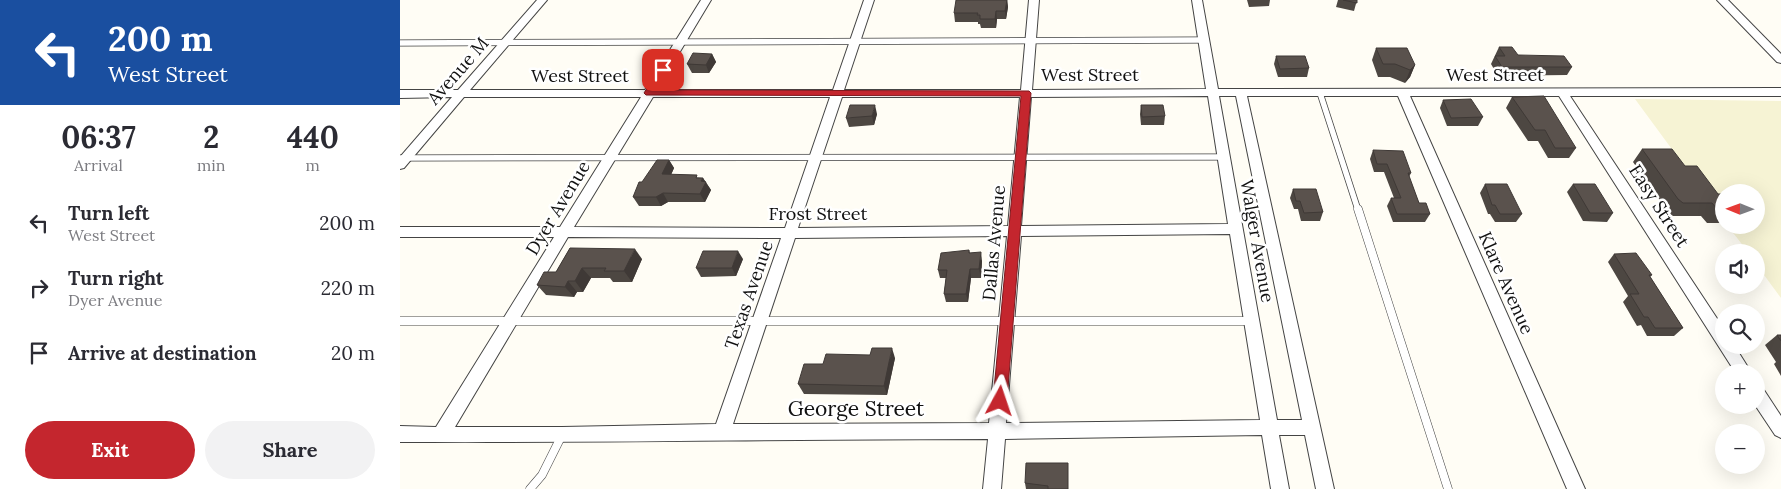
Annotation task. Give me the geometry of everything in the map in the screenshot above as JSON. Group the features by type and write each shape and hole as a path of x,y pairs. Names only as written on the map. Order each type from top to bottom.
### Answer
{"street":[{"name":"Avenue M","path":"402,160 542,0"},
{"name":"Dyer Avenue","path":"441,434 706,0"},
{"name":"Texas Avenue","path":"722,432 869,0"},
{"name":"Dallas Avenue","path":"992,489 1034,0"},
{"name":"Walger Avenue","path":"1197,0 1280,489"},
{"path":"1722,0 1781,60"},
{"name":"Klare Avenue","path":"1402,92 1576,489"},
{"name":"Easy Street","path":"1562,92 1715,329"},
{"name":"West Street","path":"400,94 1781,92"},
{"name":"Walger Avenue","path":"1241,93 1325,489"},
{"name":"Frost Street","path":"400,232 790,233 1236,229"},
{"path":"1765,406 1781,430"},
{"name":"George Street","path":"400,434 562,435 1312,427"}],"lane":[{"path":"400,43 1204,40"},
{"path":"1320,92 1448,489"},
{"path":"402,160 1224,157"},
{"path":"400,321 1252,321"},
{"path":"530,489 542,475 562,435"}],"shaded area":[{"path":"1635,99 1781,101 1781,298 1765,276 1765,244 1742,244 1734,234 1765,234 1765,184 1715,184 1715,208"}],"building":[{"path":"956,0 1007,0 1005,11 996,11 995,19 980,19 980,15 977,15 978,13 954,13"},
{"path":"1343,0 1357,0 1357,3"},
{"path":"1499,47 1512,47 1518,55 1564,56 1572,67 1502,67 1495,56 1505,56"},
{"path":"1376,48 1407,48 1415,65 1410,70 1395,64 1383,64"},
{"path":"693,53 712,54 706,65 687,64"},
{"path":"1276,56 1305,56 1309,68 1280,69"},
{"path":"1544,96 1576,148 1555,148 1545,130 1535,130 1512,97"},
{"path":"1471,99 1483,117 1451,118 1443,100"},
{"path":"850,105 875,105 872,116 846,118"},
{"path":"1141,105 1163,105 1165,116 1142,117"},
{"path":"1642,149 1672,149 1685,166 1697,166 1715,190 1715,206 1712,203 1683,203 1678,199"},
{"path":"1373,150 1403,151 1411,173 1408,173 1419,203 1426,203 1430,214 1397,214 1391,198 1401,198 1387,164 1377,164"},
{"path":"657,160 669,160 662,174 697,175 696,178 703,178 701,181 706,182 700,194 663,193 656,197 633,197 639,182 642,182"},
{"path":"1485,184 1507,184 1522,214 1500,214 1495,205 1492,205"},
{"path":"1573,184 1595,184 1613,213 1590,213"},
{"path":"1293,189 1316,189 1323,212 1304,213 1300,201 1296,201"},
{"path":"570,248 635,249 624,271 604,271 606,268 582,268 575,281 568,281 565,287 537,285 544,272 556,272"},
{"path":"969,250 969,253 981,252 979,269 970,269 966,294 944,294 947,270 938,270 941,253"},
{"path":"703,251 738,251 732,268 696,268"},
{"path":"1636,253 1652,275 1649,275 1683,328 1655,328 1648,317 1644,317 1630,294 1639,294 1614,254"},
{"path":"872,348 892,348 884,386 798,384 804,364 823,364 826,354 870,355"},
{"path":"1026,463 1068,463 1068,489 1048,489 1048,486 1025,483"}],"route":[{"path":"663,70 649,93 1026,93 1000,401"}]}
